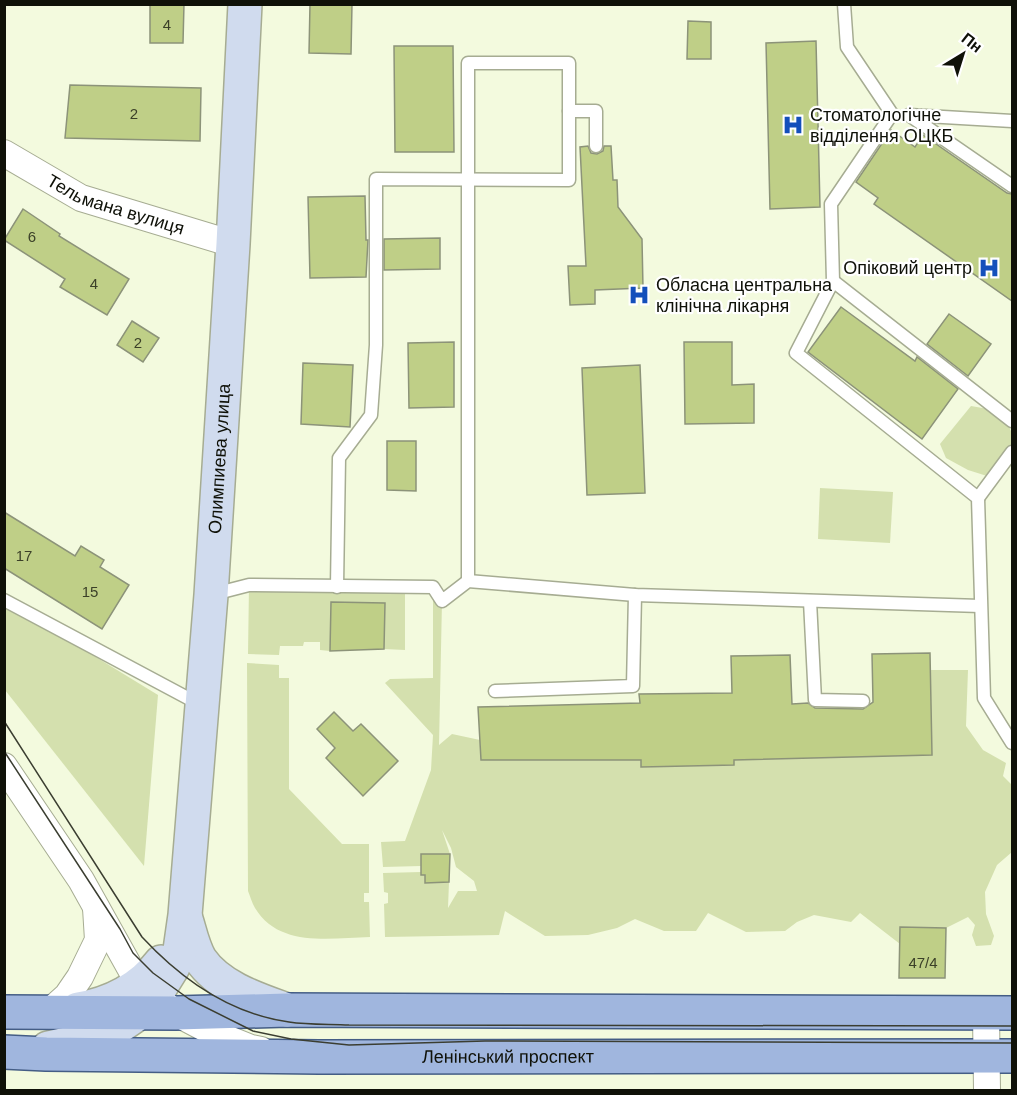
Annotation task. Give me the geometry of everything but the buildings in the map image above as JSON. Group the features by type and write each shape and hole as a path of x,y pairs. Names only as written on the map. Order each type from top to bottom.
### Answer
{"main road":[{"name":"Олимпиева улица","path":"185,915 211,594 233,244 245,4"},
{"path":"152,1002 153,973 172,945 185,915"},
{"path":"185,915 200,958 212,973 228,985 254,998 287,1010"},
{"path":"14,1052 46,1049 107,1035 152,1002"},
{"path":"4,1012 48,1014 152,1002 287,1010 999,1013"},
{"name":"Ленінський проспект","path":"14,1052 319,1057 999,1056"}],"street":[{"name":"Тельмана вулиця","path":"4,153 81,198 233,244"},
{"path":"4,766 96,905 152,1002 216,1034 251,1048 319,1057"},
{"path":"48,1014 67,996 80,977 98,940 96,905"},
{"path":"987,1090 999,1056 999,1013"}],"lane":[{"path":"844,4 847,47 892,114"},
{"path":"337,587 339,458 371,415 376,345 376,179 468,180 569,180 569,63 468,63 468,180 468,581"},
{"path":"569,111 596,111 596,146"},
{"path":"892,114 1012,121"},
{"path":"892,114 831,204 833,281 796,353 978,498"},
{"path":"909,115 1012,186"},
{"path":"833,281 1012,421"},
{"path":"1012,452 978,498 984,698 1012,743"},
{"path":"211,594 249,585 433,587 442,601 468,581 635,595 980,606"},
{"path":"495,691 633,686 635,595"},
{"path":"4,600 201,705"},
{"path":"810,601 815,700 863,700"}],"green space":[{"path":"971,406 988,409 1009,427 1012,433 1012,443 987,476 968,470 946,458 940,444"},
{"path":"820,488 893,492 890,543 818,539"},
{"path":"249,585 405,588 405,650 384,649 384,603 331,602 330,651 320,650 320,642 304,642 303,646 280,646 279,655 248,654"},
{"path":"433,587 442,601 439,745 452,734 480,740 481,760 641,760 642,767 734,765 734,760 932,755 930,670 968,670 966,726 983,750 1006,763 1003,776 1012,785 1012,852 997,865 985,892 986,914 994,936 991,945 976,946 972,935 975,925 968,917 946,928 901,927 900,944 860,913 851,922 814,915 797,922 785,931 746,932 708,913 696,931 664,931 635,919 617,928 588,935 545,936 505,911 499,935 385,937 384,904 388,903 388,893 384,892 383,873 421,872 421,875 425,875 425,883 449,882 448,908 458,891 477,891 474,881 456,867 451,848 442,830 450,854 421,863 421,866 383,867 381,842 405,841 431,770 433,735 385,683 390,679 433,678"},
{"path":"4,601 158,695 144,866 5,690"},
{"path":"247,663 279,665 279,678 289,678 289,789 342,844 369,844 369,893 364,893 364,902 369,902 370,937 323,939 292,935 278,930 265,921 253,904 248,891"}],"tram line":[{"path":"4,721 142,937 173,967 208,992 227,1003 268,1018 296,1023 349,1025 1012,1026"},
{"path":"4,751 120,929 133,953 153,973 189,999 253,1031 291,1039 349,1045 485,1041 1012,1043"}],"place":[{"name":"Стоматологічне відділення ОЦКБ","path":"793,125"},
{"name":"Опіковий центр","path":"989,268"},
{"name":"Обласна центральна клінічна лікарня","path":"639,295"}]}
